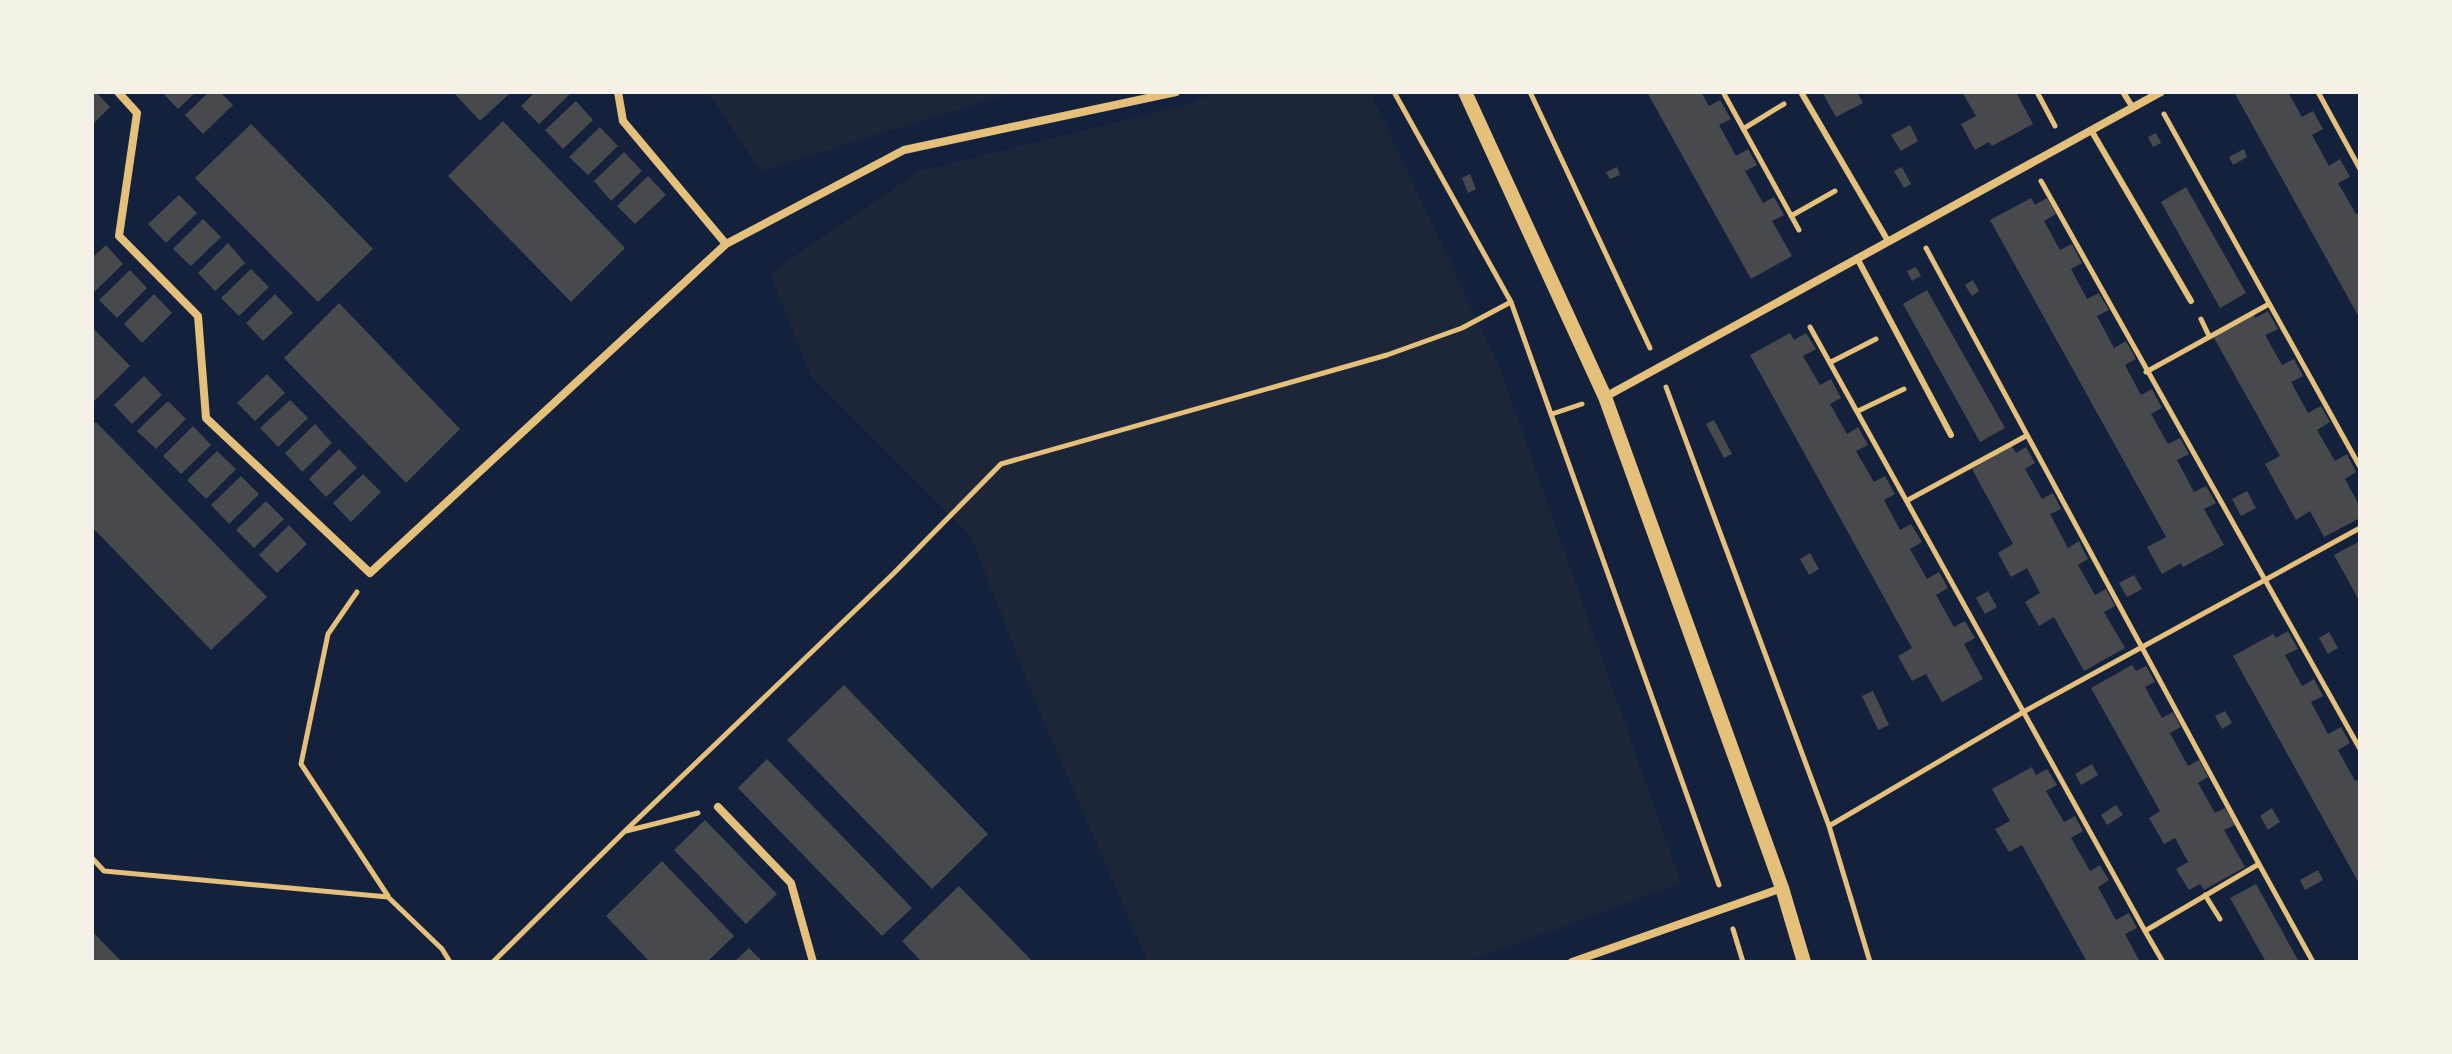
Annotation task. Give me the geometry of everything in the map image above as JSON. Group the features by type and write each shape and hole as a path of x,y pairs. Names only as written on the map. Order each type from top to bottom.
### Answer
{"street":[{"path":"118,92 137,113 119,236 198,316 206,418 370,573 726,244 904,150 1176,92"},
{"path":"618,92 623,121 726,244"},
{"path":"1465,92 1605,397 1782,888 1804,962"},
{"path":"1605,397 2157,94"},
{"path":"718,807 791,883 813,962"},
{"path":"1572,962 1782,888"}],"lane":[{"path":"2123,92 2133,108"},
{"path":"1802,93 1888,241"},
{"path":"2091,130 2191,301"},
{"path":"1857,258 1951,435"}],"path":[{"path":"1394,92 1511,302 1727,909 1743,962"},
{"path":"1530,92 1659,367 1829,826 1870,962"},
{"path":"1723,92 1799,230"},
{"path":"2037,92 2066,145"},
{"path":"2318,92 2360,169"},
{"path":"1743,129 1802,93"},
{"path":"2157,94 2360,467"},
{"path":"2031,163 2360,749"},
{"path":"1791,216 1853,181"},
{"path":"1915,227 2313,962"},
{"path":"493,962 894,573 1001,464 1387,355 1462,328 1511,302"},
{"path":"2146,372 2269,304"},
{"path":"1810,327 2163,962"},
{"path":"1831,362 1895,329"},
{"path":"1858,411 1922,380"},
{"path":"1908,500 2026,436"},
{"path":"1829,826 2025,711 2360,528"},
{"path":"370,573 328,634 301,764 388,897 442,949 450,962"},
{"path":"624,832 718,807"},
{"path":"92,858 104,871 388,897"},
{"path":"2145,931 2259,864"},
{"path":"2205,895 2220,919"}],"shaded area":[{"path":"708,92 1014,92 760,171"},
{"path":"1216,92 1370,92 1501,371 1681,883 1467,962 1148,962 1041,715 971,537 811,377 770,273 919,171 1190,104"}],"building":[{"path":"92,92 96,92 110,107 92,125"},
{"path":"162,92 196,92 178,109"},
{"path":"209,92 220,92 233,105 203,134 185,115"},
{"path":"453,92 511,92 480,121"},
{"path":"535,92 566,92 569,95 539,124 521,106"},
{"path":"1647,92 1701,92 1709,106 1720,100 1731,119 1719,125 1736,156 1748,149 1757,165 1745,171 1763,203 1774,197 1784,215 1772,221 1792,256 1751,279"},
{"path":"1822,92 1857,92 1863,103 1836,117"},
{"path":"1962,92 2016,92 2033,124 1992,146 1989,142 1975,150 1961,124 1976,116"},
{"path":"2234,92 2288,92 2302,117 2313,111 2323,129 2312,135 2329,166 2340,159 2350,177 2338,183 2356,214 2360,212 2360,319"},
{"path":"576,101 593,120 563,149 545,130"},
{"path":"503,121 625,248 571,302 448,176"},
{"path":"251,124 373,249 318,302 195,178"},
{"path":"1910,125 1918,141 1901,151 1891,135"},
{"path":"600,127 618,146 588,175 569,157"},
{"path":"2156,133 2161,143 2153,147 2148,137"},
{"path":"2244,149 2247,157 2233,165 2229,157"},
{"path":"624,152 642,171 611,201 594,181"},
{"path":"1617,167 1620,175 1610,179 1606,172"},
{"path":"1902,167 1911,184 1904,188 1894,171"},
{"path":"1470,174 1476,189 1468,193 1462,178"},
{"path":"648,176 666,195 635,224 617,206"},
{"path":"2186,187 2246,293 2220,308 2161,202"},
{"path":"179,195 197,213 166,243 148,224"},
{"path":"2031,198 2035,205 2047,198 2056,214 2044,221 2060,250 2072,244 2082,263 2071,269 2087,299 2099,293 2109,310 2097,316 2114,348 2126,341 2136,359 2125,365 2141,395 2152,389 2162,408 2151,414 2168,444 2180,438 2189,454 2177,460 2194,492 2206,486 2216,503 2204,509 2224,545 2183,567 2181,563 2162,574 2147,547 2166,537 1990,220"},
{"path":"203,219 221,237 191,266 173,249"},
{"path":"228,243 245,263 215,291 198,273"},
{"path":"106,245 123,264 92,294 92,258"},
{"path":"1916,267 1921,276 1912,281 1907,271"},
{"path":"251,269 269,287 239,316 221,298"},
{"path":"130,270 147,288 117,318 99,300"},
{"path":"1973,280 1979,291 1972,296 1965,285"},
{"path":"1927,290 2005,428 1980,442 1903,304"},
{"path":"154,294 172,313 142,343 124,324"},
{"path":"275,294 293,313 263,341 246,323"},
{"path":"339,303 460,429 406,483 284,358"},
{"path":"2268,311 2278,329 2265,335 2282,365 2294,359 2303,376 2291,382 2308,413 2321,406 2330,422 2317,430 2335,461 2347,454 2356,472 2345,479 2360,507 2360,518 2324,537 2310,511 2296,520 2265,464 2280,456 2213,336 2253,314 2255,318"},
{"path":"92,327 130,366 92,403"},
{"path":"1790,333 1794,340 1806,333 1816,349 1803,356 1820,385 1831,379 1841,398 1830,404 1847,434 1858,427 1868,445 1856,451 1874,482 1885,476 1895,494 1884,500 1900,530 1911,524 1922,542 1910,549 1927,579 1939,572 1948,588 1936,595 1954,627 1965,621 1975,638 1964,644 1983,679 1942,702 1926,674 1912,681 1898,656 1912,648 1750,355"},
{"path":"267,374 285,393 255,421 237,403"},
{"path":"144,376 162,395 132,424 114,405"},
{"path":"290,400 308,418 278,447 260,428"},
{"path":"168,401 186,419 156,449 137,431"},
{"path":"1714,420 1732,454 1724,458 1706,424"},
{"path":"96,422 267,597 211,650 92,527 92,426"},
{"path":"315,424 332,443 302,472 285,453"},
{"path":"193,426 211,445 181,474 163,456"},
{"path":"2012,446 2016,453 2026,447 2035,463 2025,469 2042,499 2053,493 2061,509 2050,514 2068,548 2079,541 2088,559 2078,565 2095,595 2106,589 2115,606 2104,612 2125,648 2084,671 2054,617 2039,626 2025,602 2040,593 2027,568 2011,577 1998,553 2013,544 1972,469"},
{"path":"339,449 357,468 326,497 309,479"},
{"path":"217,451 236,469 206,499 187,480"},
{"path":"363,474 381,492 351,522 333,503"},
{"path":"241,476 259,494 229,524 211,505"},
{"path":"2247,491 2256,508 2241,516 2232,499"},
{"path":"266,501 284,519 254,548 236,530"},
{"path":"289,525 307,544 277,573 259,555"},
{"path":"2360,541 2360,602 2334,555"},
{"path":"1810,553 1819,569 1809,575 1800,559"},
{"path":"2134,575 2142,589 2127,597 2119,583"},
{"path":"1988,591 1997,607 1985,614 1976,598"},
{"path":"2288,631 2298,649 2285,655 2302,686 2314,679 2323,696 2311,702 2328,734 2341,727 2350,743 2338,750 2355,781 2360,779 2360,885 2233,656 2273,634 2276,638"},
{"path":"2329,632 2338,648 2328,654 2319,638"},
{"path":"2132,665 2136,671 2146,666 2155,682 2145,687 2162,718 2173,712 2181,727 2170,733 2188,766 2199,760 2208,777 2198,783 2215,813 2225,808 2235,825 2224,830 2245,867 2204,890 2200,884 2189,890 2176,869 2188,862 2175,838 2164,844 2149,818 2160,811 2091,688"},
{"path":"844,685 988,834 932,889 787,740"},
{"path":"1873,691 1889,725 1878,730 1862,696"},
{"path":"2225,711 2232,723 2222,729 2215,716"},
{"path":"767,759 912,908 882,936 738,788"},
{"path":"2092,764 2098,775 2081,785 2075,774"},
{"path":"2032,767 2036,775 2047,769 2057,785 2046,791 2064,822 2075,816 2083,831 2071,838 2090,871 2100,865 2109,880 2098,887 2116,920 2129,913 2137,928 2125,934 2140,962 2087,962 2022,845 2009,852 1995,829 2010,821 1992,789"},
{"path":"2116,805 2123,815 2107,825 2101,815"},
{"path":"2272,808 2280,822 2268,830 2260,816"},
{"path":"705,820 777,894 746,924 674,850"},
{"path":"662,861 734,936 707,962 650,962 606,916"},
{"path":"2318,870 2323,880 2305,890 2300,880"},
{"path":"2256,884 2299,962 2266,962 2230,898"},
{"path":"959,886 1033,962 922,962 902,941"},
{"path":"92,931 122,962 92,962"},
{"path":"749,948 763,962 734,962"}]}
